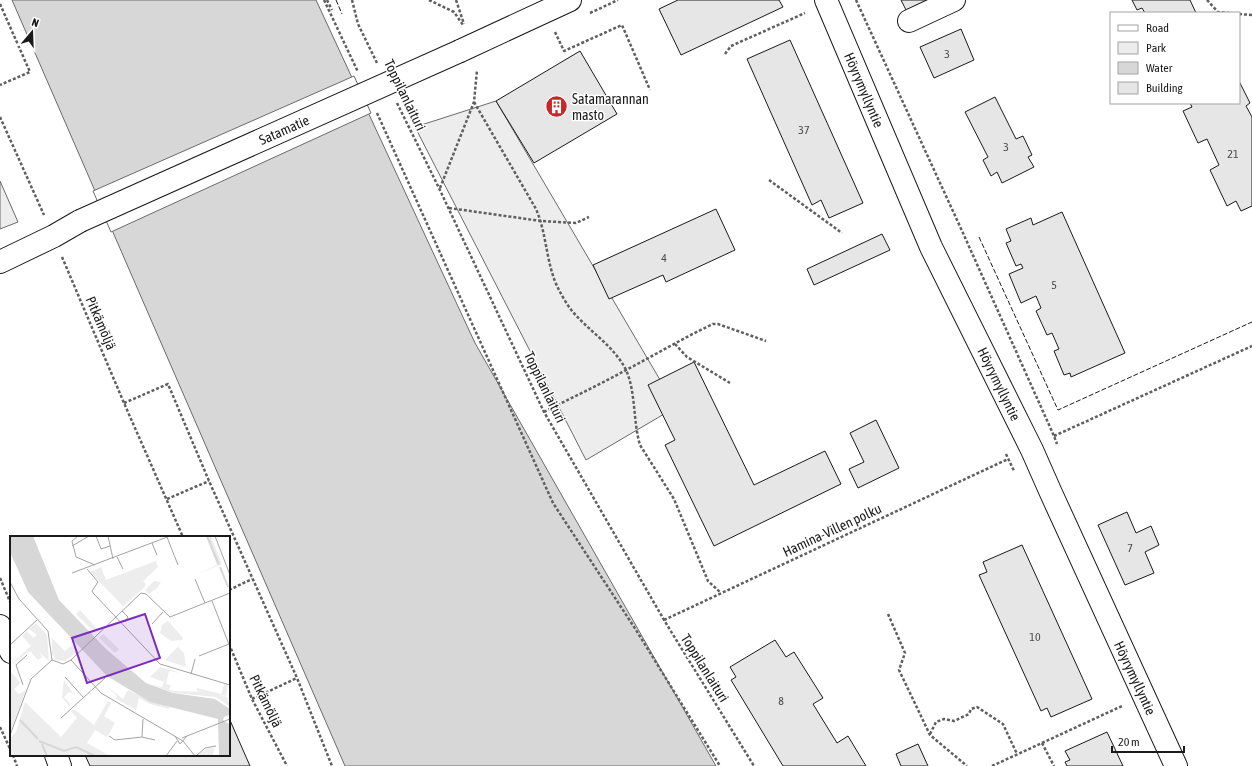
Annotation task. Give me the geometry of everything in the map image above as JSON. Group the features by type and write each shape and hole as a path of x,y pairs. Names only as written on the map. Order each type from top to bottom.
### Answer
{"street":[{"name":"Satamatie","path":"0,262 54,236 80,221 460,51 570,0"},
{"name":"Höyrymyllyntie","path":"826,0 931,247 1032,450 1176,766"},
{"path":"909,21 954,0"},
{"path":"0,626 10,650"},
{"path":"56,756 60,766"}],"path":[{"path":"326,0 332,10"},
{"path":"326,0 360,77"},
{"name":"Toppilanlaituri","path":"352,0 358,24 379,67"},
{"path":"429,0 454,12 464,27 456,0"},
{"path":"856,0 964,233 1054,436 1058,450"},
{"path":"1207,0 1218,12"},
{"path":"0,4 30,72 0,85"},
{"path":"725,54 731,46 806,13"},
{"path":"1240,14 1252,15"},
{"path":"553,30 564,51 622,25 650,90"},
{"path":"439,188 474,102 478,64"},
{"name":"Toppilanlaituri","path":"397,102 544,412 664,620 754,766"},
{"path":"474,102 536,209 541,221 554,278 566,302 573,312 616,355 626,371 630,384 637,437 640,445 674,499 708,581 721,593"},
{"path":"376,111 553,503 636,630 720,766"},
{"name":"Pitkämöljä","path":"0,117 54,236 124,403 183,536"},
{"path":"769,180 842,233"},
{"path":"448,208 541,221 576,223 589,217"},
{"path":"544,412 626,371 686,337 713,324 718,324 766,342"},
{"path":"675,344 687,357 730,383"},
{"name":"Hamina-Villen polku","path":"664,620 1008,459 1032,450 1054,436 1252,346"},
{"path":"124,403 168,384 208,481 297,678 332,766"},
{"path":"167,499 208,481"},
{"path":"0,578 10,602"},
{"path":"230,590 252,579"},
{"path":"888,614 905,653 899,670 930,735 967,766"},
{"name":"Pitkämöljä","path":"230,646 252,699 287,766"},
{"path":"252,699 297,678"},
{"path":"930,735 936,722 944,719 954,722 969,714 971,709 977,706 1003,724 1017,754"},
{"path":"992,766 1122,706"},
{"path":"0,727 10,749"},
{"path":"1042,743 1054,766"},
{"path":"13,756 18,766"}],"green space":[{"path":"496,101 676,407 586,460 415,127"},
{"path":"0,181 18,222 0,229"}],"water":[{"path":"12,0 316,0 475,343 716,766 345,766"}],"pier":[{"path":"354,76 371,113 111,232 93,191"}],"building":[{"path":"678,0 779,0 783,7 681,55 659,9"},
{"path":"901,0 928,0 906,10"},
{"path":"1132,0 1190,0 1196,12 1144,12 1142,8 1137,10"},
{"path":"961,29 974,60 934,78 920,47"},
{"path":"790,40 863,203 829,218 821,200 812,205 747,59"},
{"name":"Satamarannan masto","path":"580,51 617,114 534,163 496,101"},
{"path":"1240,83 1250,103 1246,106 1252,117 1252,206 1241,211 1236,201 1227,206 1210,170 1219,165 1207,139 1198,143 1183,111 1192,107 1190,104 1240,104"},
{"path":"995,97 1016,139 1023,136 1032,155 1028,157 1034,167 1002,183 997,172 991,176 983,160 988,157 965,112"},
{"path":"716,209 735,250 666,282 663,275 609,299 593,265"},
{"path":"1062,212 1125,353 1071,377 1070,373 1064,375 1054,351 1059,349 1052,333 1047,335 1036,311 1041,308 1036,296 1021,303 1009,274 1023,268 1021,264 1016,266 1006,243 1011,241 1006,229 1031,218 1033,225"},
{"path":"882,234 890,250 814,285 807,269"},
{"path":"694,362 754,485 825,451 841,484 714,546 665,445 675,440 648,385"},
{"path":"876,420 899,468 858,488 849,469 864,462 850,433"},
{"path":"1127,512 1136,533 1151,526 1159,545 1145,552 1154,573 1125,585 1098,525"},
{"path":"1022,545 1092,699 1051,717 1047,708 1041,711 979,575 987,572 983,562"},
{"path":"775,640 786,657 794,652 823,698 813,704 837,743 848,736 866,766 783,766 731,680 736,677 730,667"},
{"path":"230,720 250,766 90,766 85,756 230,756"},
{"path":"1107,732 1123,766 1067,766 1065,762 1070,760 1065,751"},
{"path":"918,744 928,766 901,766 896,754"}],"fence":[{"path":"336,0 342,14"},
{"path":"979,237 1058,410 1252,322"}],"place":[{"name":"Satamarannan masto","path":"557,107"}]}
